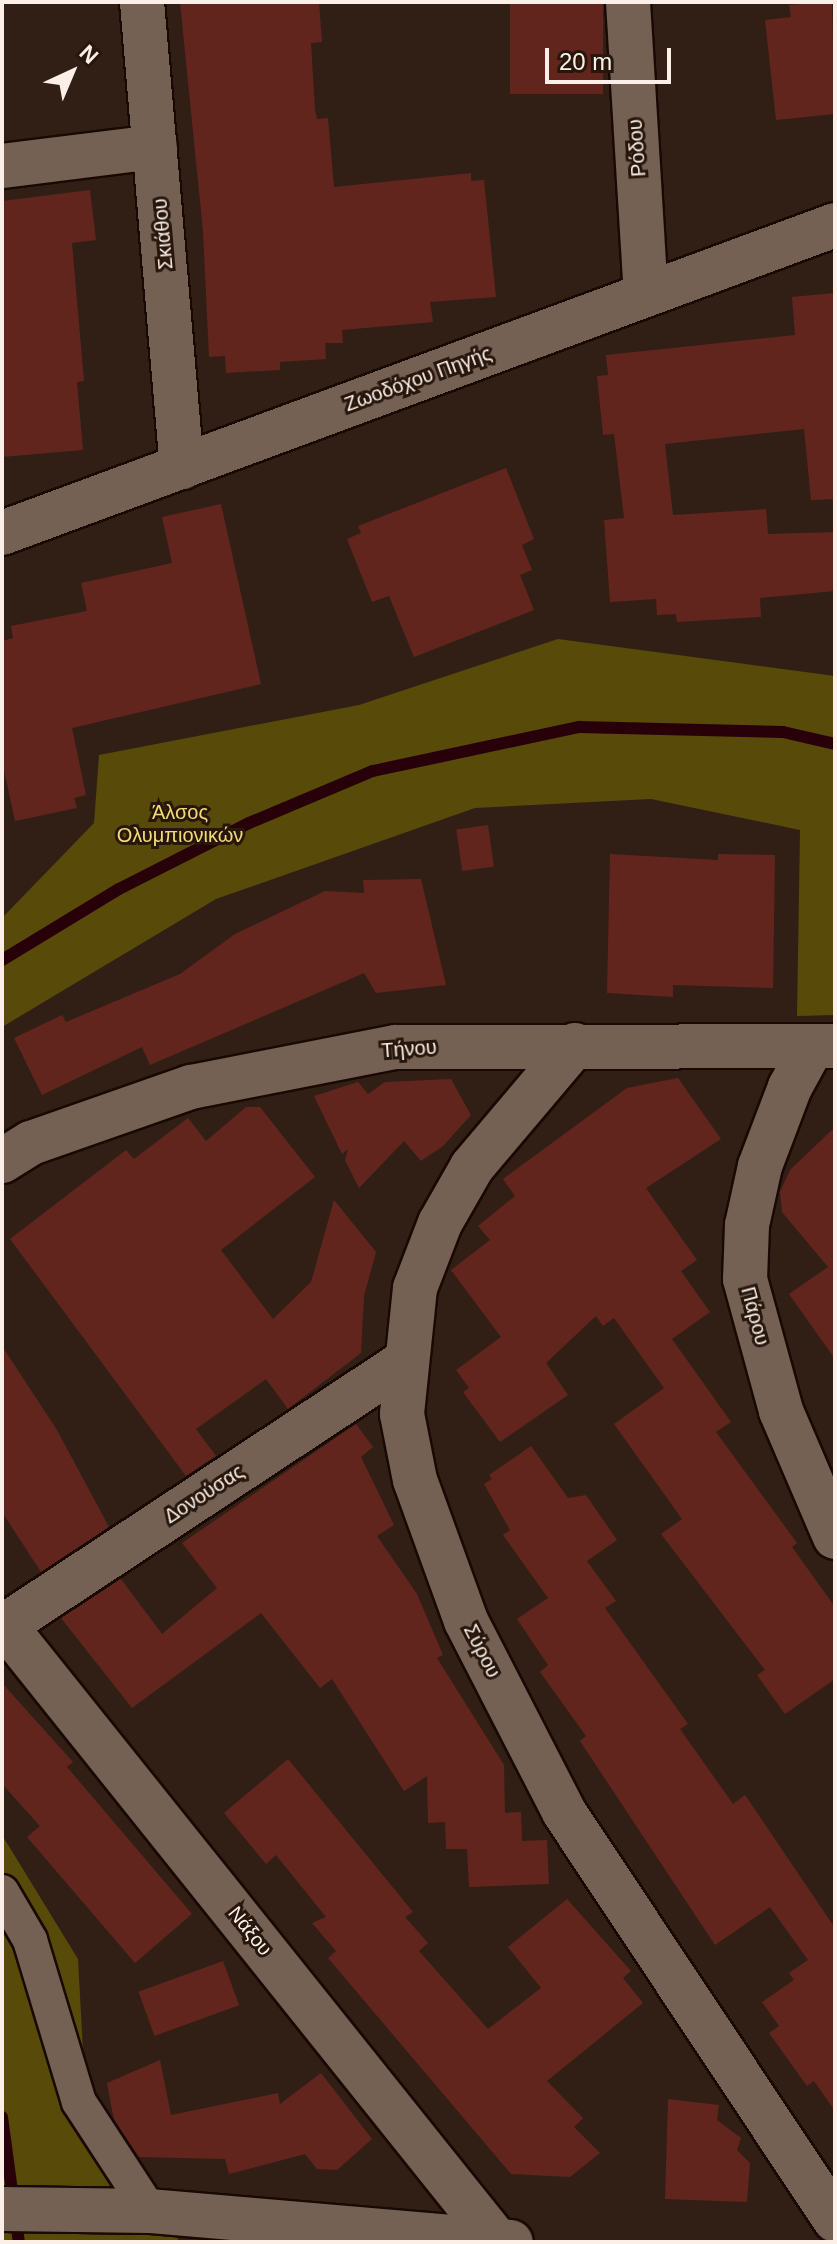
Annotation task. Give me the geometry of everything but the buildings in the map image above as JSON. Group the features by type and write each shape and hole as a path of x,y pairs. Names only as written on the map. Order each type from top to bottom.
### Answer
{"street":[{"name":"Σκιάθου","path":"142,2 182,467"},
{"name":"Ρόδου","path":"628,2 646,294"},
{"path":"2,166 155,147"},
{"name":"Ζωοδόχου Πηγής","path":"2,533 835,225"},
{"name":"Σύρου","path":"575,1045 472,1167 440,1223 415,1288 404,1362 402,1414 415,1480 466,1621 564,1812 835,2220"},
{"name":"Τήνου","path":"2,1161 31,1143 191,1087 395,1047 824,1047"},
{"name":"Πάρου","path":"824,1047 790,1087 760,1166 747,1225 745,1279 781,1411 835,1537"},
{"name":"Δονούσας","path":"3,1624 404,1362"},
{"name":"Νάξου","path":"3,1624 504,2241"},
{"path":"2,1892 30,1940 79,2102 143,2211"},
{"path":"2,2209 143,2211 504,2241"}],"green space":[{"name":"Άλσος Ολυμπιονικών","path":"558,639 835,676 835,1015 797,1016 800,830 651,799 475,808 216,899 2,1027 2,918 94,823 99,755 359,705"},
{"path":"2,1835 78,1959 85,2087 65,2101 78,2136 118,2193 2,2191"},
{"path":"2,2218 171,2223 179,2242 2,2242"}],"waterway":[{"path":"2,960 119,889 249,823 373,771 579,727 783,732 835,744"},
{"path":"2,2117 19,2242"}]}
